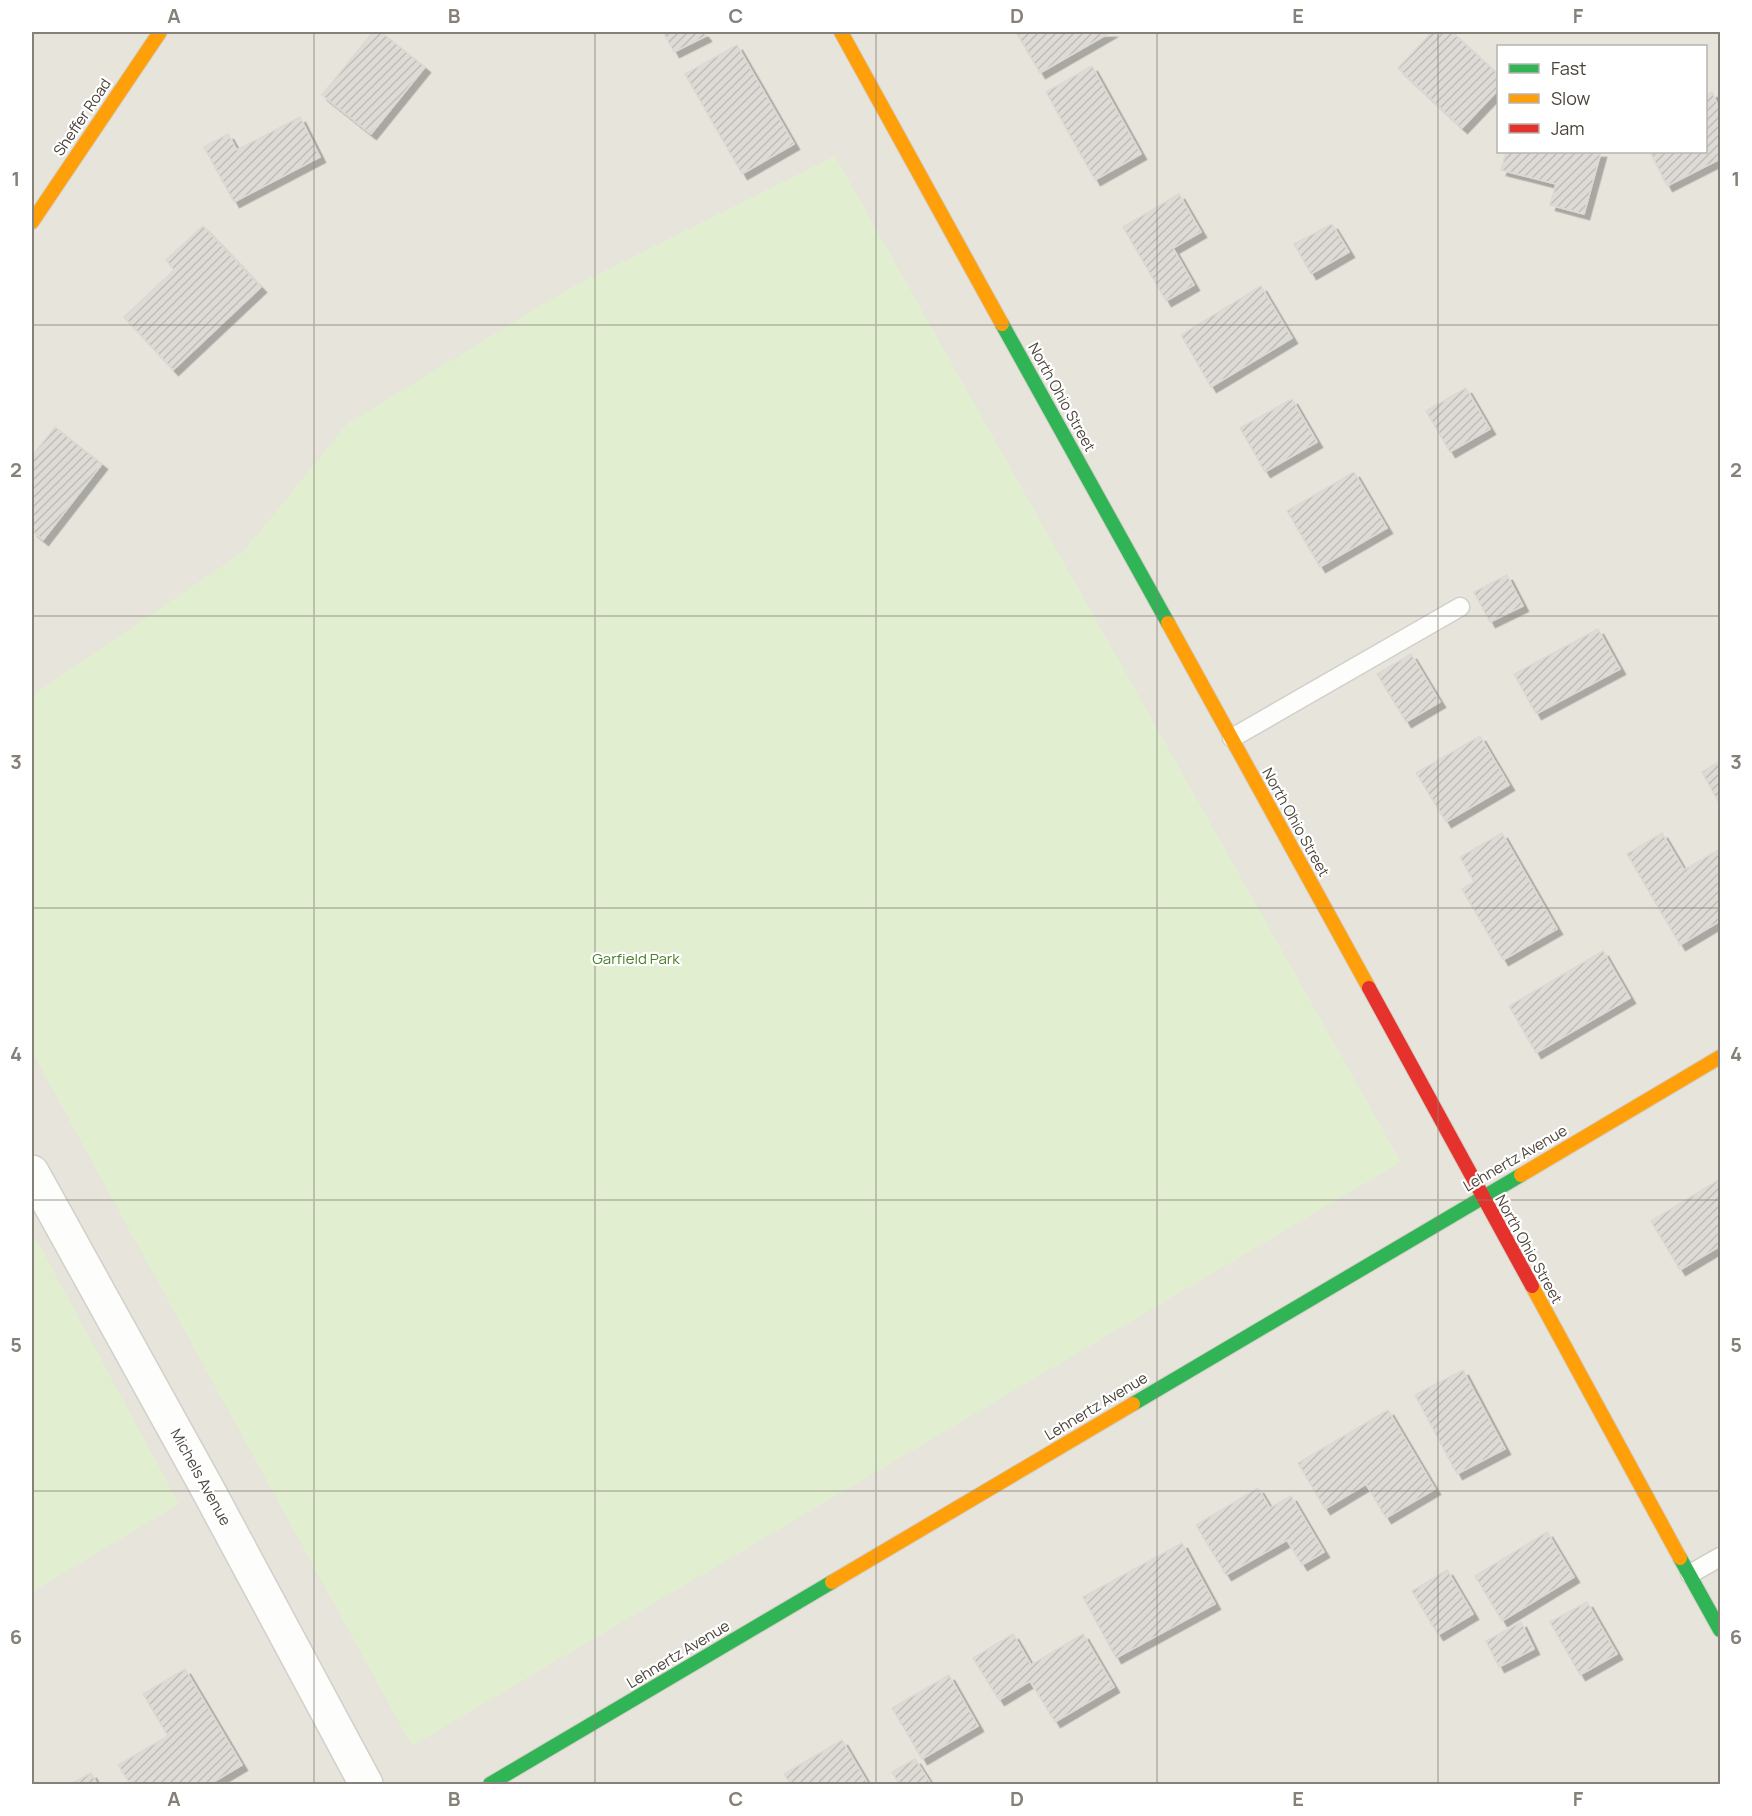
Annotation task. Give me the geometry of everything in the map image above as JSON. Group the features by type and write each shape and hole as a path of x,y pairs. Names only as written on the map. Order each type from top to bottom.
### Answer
{"street":[{"name":"Sheffer Road","path":"32,222 160,32"},
{"name":"North Ohio Street","path":"841,32 1232,738 1481,1197 1690,1574 1715,1609 1720,1630"},
{"name":"Lehnertz Avenue","path":"490,1785 1720,1057"},
{"name":"Michels Avenue","path":"32,1172 201,1478 366,1785"}],"lane":[{"path":"1232,738 1460,607"},
{"path":"1690,1574 1720,1557"}],"shaded area":[{"path":"32,32 1720,32 1720,1784 32,1784"}],"green space":[{"name":"Garfield Park","path":"835,156 1401,1162 412,1746 32,1052 32,695 243,552 347,424 568,289"},
{"path":"32,1231 179,1504 32,1592"}],"building":[{"path":"373,32 381,32 425,67 371,134 322,95"},
{"path":"663,32 703,32 706,36 674,52"},
{"path":"1016,32 1111,32 1040,73"},
{"path":"1432,32 1452,32 1497,73 1497,91 1462,128 1398,68"},
{"path":"737,45 794,144 742,174 685,74"},
{"path":"1092,66 1141,154 1095,180 1046,92"},
{"path":"1712,92 1720,110 1720,159 1667,186 1650,153 1707,153 1707,94"},
{"path":"300,117 320,157 234,202 204,147 228,134 237,150"},
{"path":"1506,153 1601,153 1584,214 1550,205 1556,184 1501,170"},
{"path":"1179,194 1201,232 1173,248 1194,285 1166,301 1123,227"},
{"path":"1332,224 1349,252 1311,274 1294,244"},
{"path":"203,226 261,287 173,370 124,317 174,270 166,260"},
{"path":"1261,286 1292,338 1211,387 1181,335"},
{"path":"1466,388 1490,429 1450,452 1426,411"},
{"path":"1292,399 1317,442 1265,472 1240,428"},
{"path":"55,427 102,464 43,540 32,531 32,456"},
{"path":"1354,472 1387,528 1320,567 1287,511"},
{"path":"1507,575 1523,606 1490,622 1474,592"},
{"path":"1598,629 1620,669 1536,714 1514,674"},
{"path":"1411,654 1440,702 1406,722 1377,674"},
{"path":"1480,736 1509,785 1446,822 1416,773"},
{"path":"1720,761 1720,805 1702,772"},
{"path":"1502,833 1557,929 1503,960 1462,889 1474,882 1460,857"},
{"path":"1662,833 1684,870 1720,849 1720,921 1680,945 1627,854"},
{"path":"1603,951 1630,998 1536,1053 1509,1006"},
{"path":"1720,1179 1720,1246 1680,1270 1651,1221"},
{"path":"1463,1370 1505,1449 1457,1474 1415,1395"},
{"path":"1388,1410 1435,1489 1386,1518 1366,1484 1325,1509 1298,1463"},
{"path":"1258,1488 1270,1508 1291,1496 1324,1552 1302,1565 1287,1540 1226,1575 1196,1525"},
{"path":"1547,1532 1574,1577 1502,1621 1475,1576"},
{"path":"1182,1543 1215,1604 1116,1658 1083,1597"},
{"path":"1447,1570 1473,1614 1438,1635 1412,1591"},
{"path":"1587,1602 1617,1654 1580,1675 1550,1622"},
{"path":"1521,1622 1534,1649 1499,1667 1486,1641"},
{"path":"1013,1634 1031,1665 1083,1634 1114,1687 1055,1722 1030,1681 999,1700 973,1658"},
{"path":"185,1669 242,1765 210,1784 130,1784 118,1765 168,1736 143,1694"},
{"path":"949,1675 978,1726 922,1759 892,1708"},
{"path":"842,1740 868,1784 790,1784 784,1774"},
{"path":"915,1759 931,1784 899,1784 892,1772"},
{"path":"91,1773 97,1784 71,1784"}],"traffic: fast":[{"path":"1002,324 1168,623"},
{"path":"1133,1404 1521,1175"},
{"path":"1680,1558 1720,1630"},
{"path":"490,1784 832,1582"}],"traffic: slow":[{"path":"32,222 160,32"},
{"path":"841,32 1002,324"},
{"path":"1168,623 1369,988"},
{"path":"1521,1175 1720,1057"},
{"path":"1532,1286 1680,1558"},
{"path":"832,1582 1133,1404"}],"traffic: jam":[{"path":"1369,988 1532,1286"}]}
